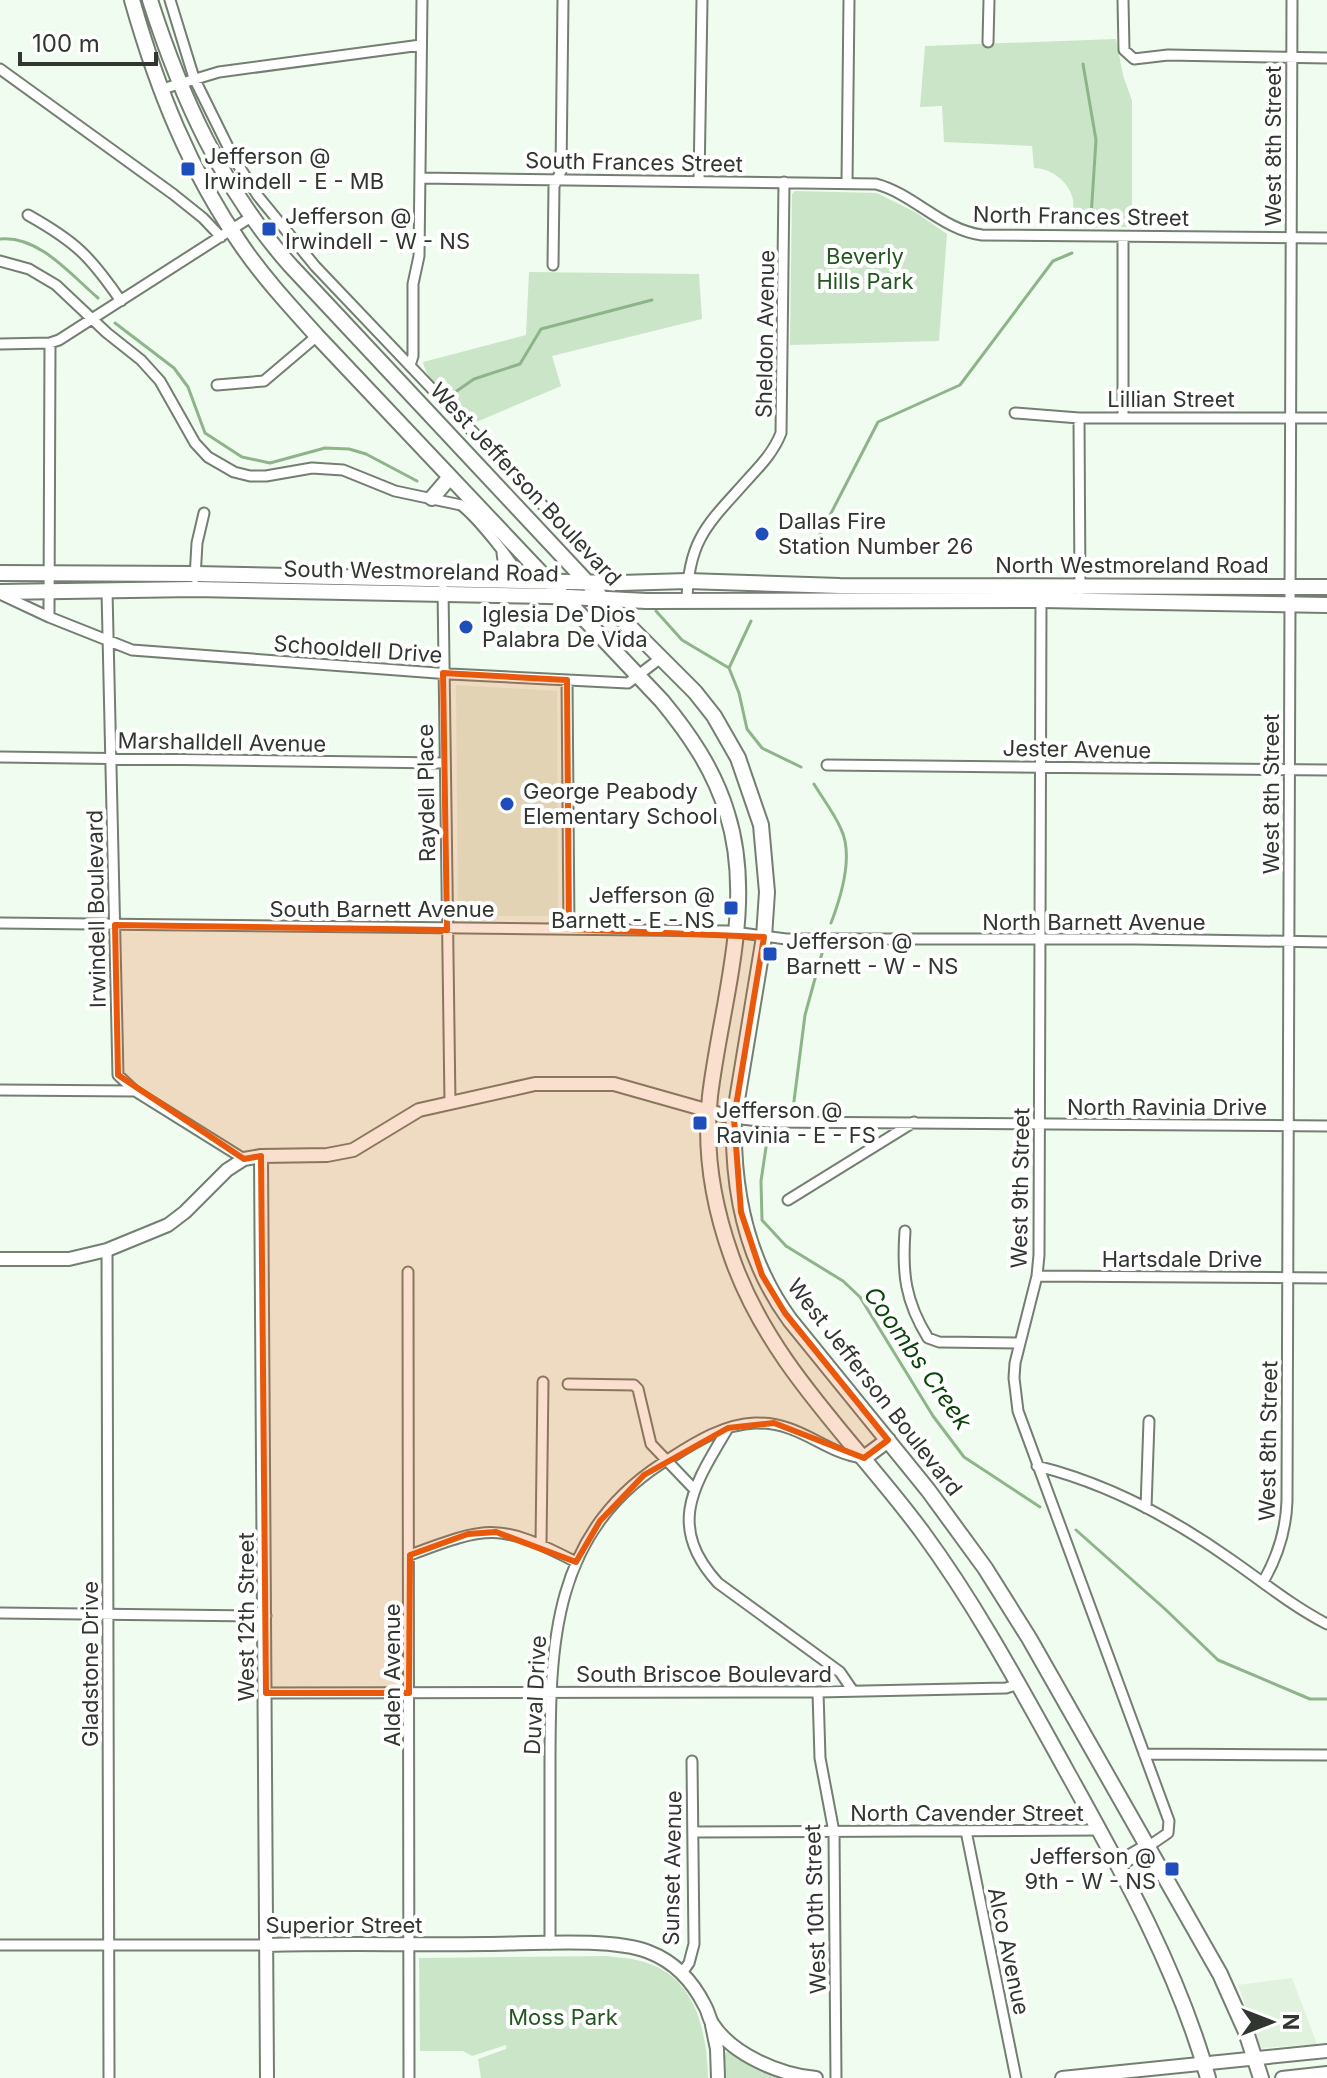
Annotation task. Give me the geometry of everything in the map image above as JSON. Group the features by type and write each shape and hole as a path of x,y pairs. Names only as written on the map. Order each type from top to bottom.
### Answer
{"main road":[{"path":"132,0 159,90 226,234 317,336 551,581 695,743 728,815 737,867 739,898 709,1110 713,1184 722,1229 741,1283 766,1333 812,1397 900,1502 958,1583 1019,1684 1118,1864 1172,1976 1206,2072"},
{"name":"West Jefferson Boulevard","path":"150,0 198,127 225,179 251,217 290,265 589,583 610,593 637,634 662,657 714,716 746,778 761,825 766,858 764,937 734,1118 737,1192 748,1237 762,1275 790,1320 948,1515 1012,1609 1220,1974 1261,2078"},
{"path":"432,498 450,477"},
{"name":"South Westmoreland Road","path":"0,573 443,594 564,596 610,593 687,581 840,593"},
{"name":"South Westmoreland Road","path":"0,593 107,591 195,581 443,578 589,583"},
{"name":"North Westmoreland Road","path":"1080,594 1327,587"},
{"name":"South Westmoreland Road","path":"610,593 646,601 687,601 840,593"},
{"name":"North Westmoreland Road","path":"840,593 1041,593 1327,605"},
{"path":"637,634 634,616 637,606 646,601"},
{"path":"864,1458 888,1440"},
{"path":"1118,1864 1149,1846"}],"street":[{"path":"170,0 194,78 233,157 258,196 315,266 567,529 610,593"},
{"path":"410,365 413,356 413,284 419,256 422,0"},
{"path":"553,265 554,186 561,171 563,0"},
{"path":"699,181 702,0"},
{"path":"847,182 849,0"},
{"path":"988,42 989,0"},
{"path":"1123,0 1124,50 1128,56 1142,60 1168,55 1327,58"},
{"name":"West 8th Street","path":"1263,1582 1276,1559 1287,1518 1292,0"},
{"path":"159,90 219,72 421,45"},
{"path":"0,69 226,234"},
{"path":"0,81 16,81"},
{"name":"South Frances Street","path":"420,178 847,182"},
{"name":"Sheldon Avenue","path":"687,601 690,560 700,536 769,457 781,433 784,182"},
{"name":"North Frances Street","path":"847,182 887,187 970,234 1327,238"},
{"path":"28,215 74,243 96,265 121,301"},
{"path":"0,344 50,343 93,319 251,217"},
{"path":"1123,237 1123,416"},
{"path":"0,261 29,269 56,285 152,369 202,452 234,472 266,476 312,468 343,470 395,491 450,501 470,512 511,560 522,580"},
{"path":"217,385 264,381 317,336"},
{"path":"49,617 50,343"},
{"name":"Lillian Street","path":"1015,413 1079,418 1327,418"},
{"path":"1079,418 1080,594"},
{"path":"195,581 197,543 204,513"},
{"path":"501,579 504,568 502,553"},
{"name":"Raydell Place","path":"443,578 443,763 450,1103"},
{"name":"Irwindell Boulevard","path":"107,591 117,1068 121,1080 135,1091 244,1159"},
{"name":"Schooldell Drive","path":"0,593 108,643 156,654 628,683 638,677"},
{"name":"West 9th Street","path":"1041,593 1039,1255 1037,1276 1019,1343 1015,1395 1037,1466 1170,1827 1168,1833 1149,1846"},
{"path":"638,677 662,657"},
{"path":"567,680 569,929"},
{"name":"Marshalldell Avenue","path":"0,757 443,763"},
{"name":"Jester Avenue","path":"827,765 1327,770"},
{"name":"South Barnett Avenue","path":"0,923 735,932 764,937"},
{"name":"North Barnett Avenue","path":"764,937 1327,942"},
{"path":"0,1259 69,1259 107,1250 168,1225 227,1170 244,1159 327,1155 353,1150 419,1110 544,1083 602,1083 734,1118"},
{"path":"0,1090 135,1091"},
{"name":"North Ravinia Drive","path":"734,1118 767,1122 1327,1126"},
{"path":"788,1200 914,1122"},
{"name":"West 12th Street","path":"261,1156 267,2078"},
{"path":"905,1231 904,1285 928,1338 939,1342 1019,1343"},
{"name":"Gladstone Drive","path":"107,1250 109,2078"},
{"name":"Alden Avenue","path":"408,1272 409,2078"},
{"name":"Hartsdale Drive","path":"1037,1276 1327,1278"},
{"path":"541,1544 543,1382"},
{"path":"568,1384 634,1385 638,1389 651,1444 694,1489"},
{"path":"1146,1508 1149,1421"},
{"name":"Duval Drive","path":"550,1944 550,1693 557,1621 576,1562 600,1521 644,1475 697,1441 728,1428 774,1423 803,1432 847,1456 864,1458"},
{"path":"728,1428 694,1489 688,1517 694,1547 705,1569 718,1583 840,1672 853,1691"},
{"path":"1037,1466 1090,1482 1185,1529 1287,1601 1327,1624"},
{"path":"410,1555 454,1538 482,1532 512,1534 541,1544 576,1562"},
{"path":"0,1613 266,1616"},
{"name":"South Briscoe Boulevard","path":"266,1693 818,1692 1006,1688 1019,1684"},
{"name":"West 10th Street","path":"818,1692 820,1758 834,1832 836,2078"},
{"path":"1144,1754 1327,1755"},
{"name":"Sunset Avenue","path":"682,1973 689,1963 694,1944 692,1761"},
{"name":"North Cavender Street","path":"694,1832 1099,1830"},
{"name":"Alco Avenue","path":"966,1831 1016,2078"},
{"name":"Superior Street","path":"0,1945 550,1944 633,1947 660,1957 682,1973"},
{"path":"682,1973 696,1990 711,2022 717,2049 718,2078"},
{"path":"711,2022 737,2047 770,2067 816,2078"},
{"path":"717,2049 737,2047"},
{"path":"1062,2078 1206,2072 1255,2060 1327,2051"},
{"path":"1282,2078 1327,2073"}],"highlighted area":[{"path":"443,673 567,680 569,929 764,937 734,1118 741,1212 762,1275 785,1313 888,1440 864,1458 774,1423 728,1428 644,1475 600,1521 576,1562 496,1532 468,1534 410,1555 409,1693 266,1693 261,1156 244,1159 118,1075 115,925 447,930"}],"shaded area":[{"name":"George Peabody Elementary School","path":"456,685 557,691 558,916 458,916"},
{"path":"1292,1978 1317,2044 1261,2048 1238,1985"}],"green space":[{"path":"1116,39 1132,101 1132,227 1071,228 1071,193 1059,177 1047,170 1034,168 1032,146 944,142 942,106 920,107 925,46"},
{"name":"Beverly Hills Park","path":"795,191 877,193 915,212 947,234 939,341 790,345 792,194"},
{"path":"529,272 699,274 702,319 552,356 561,386 474,423 437,387 423,362 526,335"},
{"name":"Moss Park","path":"607,1956 639,1961 662,1969 687,1993 701,2025 708,2078 481,2078 478,2059 506,2049 506,2045 472,2056 463,2051 420,2051 419,1958"},
{"path":"737,2052 789,2078 723,2078 723,2055"}],"waterway":[{"path":"1083,64 1096,140 1091,217"},
{"name":"Coombs Creek","path":"0,239 14,239 41,250 98,298"},
{"path":"809,556 878,422 960,385 1053,261 1072,253"},
{"path":"451,395 474,379 520,364 541,329 652,300"},
{"name":"Coombs Creek","path":"115,323 174,368 188,387 205,433 242,457 270,463 325,448 349,449 366,454 417,481"},
{"name":"Coombs Creek","path":"656,611 682,640 729,668 739,693 747,729 762,748 801,767"},
{"path":"729,668 751,621"},
{"name":"Coombs Creek","path":"814,784 845,840 846,864 842,889 831,923"},
{"name":"Coombs Creek","path":"793,1109 805,1015 824,946"},
{"name":"Coombs Creek","path":"768,1134 761,1181 762,1220 786,1246 843,1281 860,1297 933,1416 964,1457 1040,1507"},
{"name":"Coombs Creek","path":"1076,1530 1218,1660 1310,1699 1327,1699"}],"place":[{"name":"Jefferson @ Irwindell - E - MB","path":"188,169"},
{"name":"Jefferson @ Irwindell - W - NS","path":"269,229"},
{"name":"Dallas Fire Station Number 26","path":"762,534"},
{"name":"Iglesia De Dios Palabra De Vida","path":"466,627"},
{"name":"George Peabody Elementary School","path":"507,804"},
{"name":"Jefferson @ Barnett - E - NS","path":"731,908"},
{"name":"Jefferson @ Barnett - W - NS","path":"770,954"},
{"name":"Jefferson @ Ravinia - E - FS","path":"700,1123"},
{"name":"Jefferson @ 9th - W - NS","path":"1172,1869"}]}
